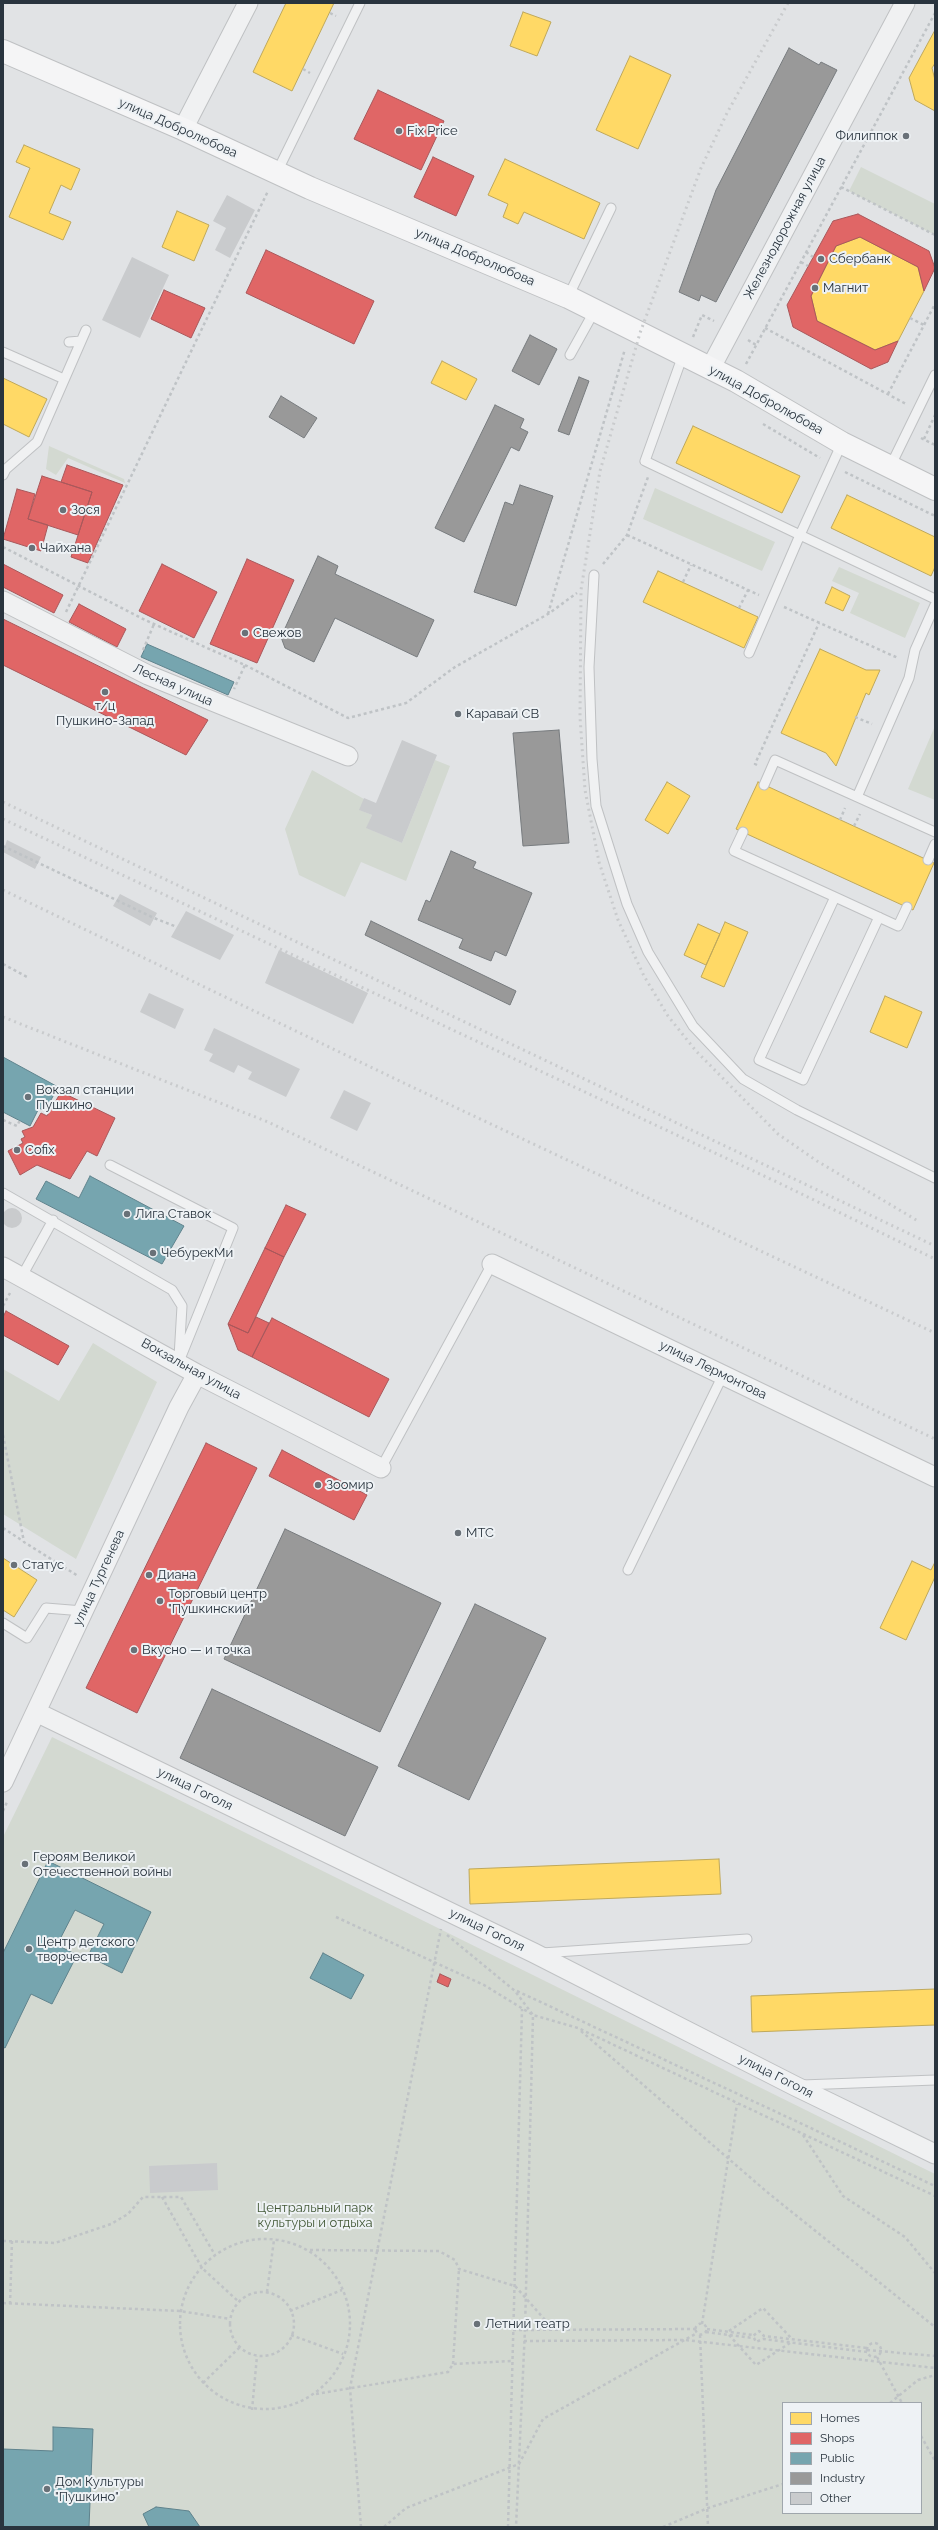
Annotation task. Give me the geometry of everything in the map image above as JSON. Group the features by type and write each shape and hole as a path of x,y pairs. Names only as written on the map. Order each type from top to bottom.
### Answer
{"street":[{"path":"183,129 248,3"},
{"name":"Железнодорожная улица","path":"710,369 905,3"},
{"name":"улица Добролюбова","path":"3,51 595,310 684,344 710,369 736,381 842,443 935,488"},
{"name":"Лесная улица","path":"3,601 148,675 348,756"},
{"name":"улица Лермонтова","path":"492,1264 935,1477"},
{"name":"Вокзальная улица","path":"3,1267 22,1276 178,1364 381,1468"},
{"name":"улица Тургенева","path":"3,1782 179,1407 197,1374"},
{"name":"улица Гоголя","path":"36,1712 534,1953 795,2086 935,2154"}],"lane":[{"path":"277,172 360,3"},
{"path":"568,297 611,208"},
{"path":"570,356 595,310"},
{"path":"3,475 6,469 37,442 86,330"},
{"path":"69,342 81,341"},
{"path":"684,344 645,461 935,599"},
{"path":"3,352 64,379"},
{"path":"890,467 935,374"},
{"path":"749,653 842,443"},
{"path":"594,575 589,667 592,759 596,806 627,904 648,952 693,1026 743,1079 796,1110 935,1178"},
{"path":"857,797 909,678 914,650 935,605"},
{"path":"764,785 775,760 935,832"},
{"path":"743,832 734,851 898,926 907,907"},
{"path":"928,860 935,844"},
{"path":"836,897 759,1060 803,1080 879,917"},
{"path":"110,1165 233,1228 178,1364"},
{"path":"3,1193 53,1220 172,1290 182,1306 178,1364"},
{"path":"22,1276 53,1220"},
{"path":"381,1468 492,1264"},
{"path":"628,1570 723,1375"},
{"path":"3,1623 26,1638 46,1608 83,1612"},
{"path":"534,1953 747,1939"},
{"path":"795,2086 935,2080"}],"path":[{"path":"736,381 935,13"},
{"path":"58,628 277,172"},
{"path":"841,187 935,235"},
{"path":"806,252 813,257"},
{"path":"801,262 808,266"},
{"path":"888,394 935,304"},
{"path":"684,344 692,337 702,315 731,329 756,345"},
{"path":"910,318 924,325"},
{"path":"766,328 918,410"},
{"path":"548,614 625,348"},
{"path":"924,439 935,415"},
{"path":"3,547 154,624 245,665 348,718 406,703 455,667 548,614 581,590 627,535 653,465"},
{"path":"683,582 691,565"},
{"path":"739,608 748,590"},
{"path":"770,771 755,764 819,623"},
{"path":"144,650 142,649 154,624"},
{"path":"231,689 234,690 245,665"},
{"path":"855,717 872,724"},
{"path":"840,820 847,804 842,803"},
{"path":"854,826 861,811"},
{"path":"3,846 154,918 177,927"},
{"path":"3,964 29,978"},
{"path":"3,1120 17,1126 20,1120"},
{"path":"3,1435 24,1542"},
{"path":"3,1528 84,1580"},
{"path":"336,1917 484,1985 533,2015 578,2028 935,2196"},
{"path":"361,2527 350,2388 440,1929 515,1990 935,2186"},
{"path":"515,1990 533,2015 525,2330 516,2527"},
{"path":"508,2527 511,2467 512,2361 522,2008"},
{"path":"578,2028 728,2159 935,2327"},
{"path":"384,2527 406,2508 519,2464 544,2419 698,2332 702,2324 737,2104"},
{"path":"803,2134 843,2196 905,2237 935,2273"},
{"path":"3,2241 55,2243 111,2224 128,2214 142,2197 181,2197 215,2255"},
{"path":"162,2197 202,2268 239,2302"},
{"path":"254,2239 274,2240 309,2250 376,2251 440,2251 455,2260 459,2269 453,2364 448,2372 316,2394 287,2407 252,2410 213,2394 196,2376 181,2345 180,2312 193,2277 215,2255 233,2245 254,2239"},
{"path":"267,2292 274,2240"},
{"path":"10,2304 12,2241"},
{"path":"309,2250 335,2274 348,2303 350,2338 336,2369 316,2394"},
{"path":"459,2269 515,2286 553,2330"},
{"path":"290,2311 342,2290"},
{"path":"267,2292 278,2296 288,2305 294,2320 291,2335 281,2350 269,2356 257,2356 246,2352 240,2347 230,2331 230,2319 239,2302 253,2293 267,2292"},
{"path":"3,2303 180,2312 230,2319"},
{"path":"729,2333 763,2308 791,2341"},
{"path":"702,2324 707,2330"},
{"path":"513,2330 698,2332 707,2330 753,2336 759,2331 764,2336 791,2341"},
{"path":"698,2332 701,2342 708,2527"},
{"path":"729,2333 739,2347 756,2365 791,2341"},
{"path":"291,2335 343,2354"},
{"path":"753,2336 756,2342 763,2339 791,2341 935,2356"},
{"path":"524,2341 685,2340 935,2368"},
{"path":"867,2350 870,2344 877,2343 881,2351"},
{"path":"202,2383 240,2347"},
{"path":"867,2350 870,2356 877,2357"},
{"path":"877,2357 881,2351"},
{"path":"252,2410 257,2356"},
{"path":"877,2357 901,2402"},
{"path":"453,2364 512,2361"},
{"path":"891,2402 918,2380 935,2375"},
{"path":"922,2438 935,2462"},
{"path":"663,2527 708,2508 782,2484"}],"green space":[{"path":"861,167 935,204 935,235 849,191"},
{"path":"49,446 124,479 125,483 68,458 56,475 46,469"},
{"path":"655,488 775,542 762,571 643,519"},
{"path":"839,567 920,603 905,638 850,613 859,593 832,581"},
{"path":"935,726 935,800 908,789"},
{"path":"435,760 450,766 406,881 361,862 345,897 299,875 285,829 312,770 364,799 360,810 372,815 367,828 402,843"},
{"path":"93,1343 157,1382 76,1559 3,1514 3,1369 59,1401"},
{"name":"Центральный парк культуры и отдыха","path":"52,1737 935,2174 935,2527 3,2527 3,1837"}],"building: Homes":[{"path":"286,3 334,3 292,91 253,72"},
{"path":"523,12 551,22 537,56 510,46"},
{"path":"935,30 935,63 932,68 935,80 935,111 915,100 909,78"},
{"path":"630,56 671,75 638,149 596,130"},
{"path":"24,145 80,169 71,190 61,185 49,213 71,222 63,240 9,217 30,168 16,162"},
{"path":"505,159 600,203 584,239 524,212 518,224 503,217 508,204 488,195"},
{"path":"177,211 209,225 194,261 162,247"},
{"path":"860,237 918,267 924,291 898,341 875,350 817,321 811,296 836,246"},
{"path":"442,361 477,379 466,400 431,383"},
{"path":"3,378 47,399 29,437 3,424"},
{"path":"693,426 800,476 782,513 676,463"},
{"path":"847,495 935,537 935,567 931,576 831,528"},
{"path":"658,571 758,617 744,648 643,602"},
{"path":"832,587 850,596 843,611 825,603"},
{"path":"820,649 866,670 880,670 869,695 866,693 836,766 826,753 781,733"},
{"path":"667,782 690,796 668,834 645,820"},
{"path":"758,782 934,863 913,910 736,829"},
{"path":"725,922 748,932 724,987 701,977"},
{"path":"698,924 720,934 706,965 684,955"},
{"path":"885,996 922,1012 907,1048 870,1032"},
{"path":"3,1558 37,1580 14,1617 3,1610"},
{"path":"912,1561 931,1570 935,1562 935,1577 906,1640 880,1628"},
{"path":"719,1859 721,1894 470,1904 469,1869"},
{"path":"935,1989 935,2025 752,2032 751,1996"}],"building: Shops":[{"path":"378,90 444,121 421,170 354,139"},
{"path":"433,157 474,176 456,216 414,197"},
{"path":"858,214 929,251 935,268 924,291 918,267 860,237 836,246 811,296 817,321 875,350 898,341 888,362 871,369 793,327 787,305 833,221"},
{"path":"266,250 374,301 354,344 246,293"},
{"path":"164,290 205,308 191,338 151,319"},
{"path":"67,465 123,485 88,563 71,557 92,492 61,482"},
{"path":"42,476 92,492 78,535 28,519"},
{"path":"17,489 35,494 28,519 48,525 41,551 3,539"},
{"path":"247,559 294,580 257,663 210,644"},
{"path":"3,564 63,595 54,613 3,587"},
{"path":"162,564 217,592 194,638 139,611"},
{"path":"79,604 126,629 117,647 69,622"},
{"name":"т/ц Пушкино-Запад","path":"3,619 208,720 186,755 3,665"},
{"path":"61,1092 115,1118 97,1156 87,1151 70,1179 37,1165 20,1175 8,1151 23,1143 21,1139 25,1137 22,1131 33,1127 41,1113 47,1116"},
{"path":"286,1205 306,1214 284,1257 265,1248"},
{"path":"265,1248 284,1257 248,1333 228,1324"},
{"path":"6,1311 69,1346 58,1365 3,1335 3,1317"},
{"path":"256,1317 269,1323 252,1357 238,1350 228,1324 248,1333"},
{"path":"272,1318 389,1379 369,1417 252,1357"},
{"name":"Торговый центр \"Пушкинский\"","path":"206,1443 257,1468 137,1713 86,1688"},
{"name":"Зоомир","path":"282,1450 367,1495 354,1520 269,1476"},
{"path":"440,1974 451,1979 448,1987 437,1982"}],"building: Public":[{"path":"147,644 234,682 228,695 141,657"},
{"name":"Вокзал станции Пушкино","path":"3,1057 58,1087 45,1111 39,1108 30,1126 3,1112"},
{"path":"90,1176 184,1226 162,1264 36,1199 46,1181 79,1198"},
{"path":"48,1861 151,1912 122,1973 88,1956 104,1924 75,1910 57,1945 77,1955 52,2004 31,1994 5,2048 3,2047 3,1953"},
{"path":"323,1953 364,1975 351,1999 310,1978"},
{"name":"Дом Культуры \"Пушкино\"","path":"53,2427 93,2429 89,2527 3,2527 3,2449 53,2451"},
{"path":"156,2507 189,2511 200,2527 149,2527 143,2514"}],"building: Industry":[{"path":"789,48 819,65 821,62 837,70 716,302 701,295 699,301 679,292 716,190"},
{"path":"530,335 557,349 539,385 512,371"},
{"path":"579,377 589,381 569,435 558,431"},
{"path":"281,396 317,418 304,438 269,417"},
{"path":"495,405 524,419 520,428 528,432 519,451 511,447 464,542 435,528"},
{"path":"520,485 553,496 516,606 474,592 505,502 513,505"},
{"path":"318,556 338,566 335,574 434,620 417,657 335,618 314,662 285,648 281,637"},
{"path":"559,730 569,843 523,846 513,733"},
{"path":"451,851 476,862 473,868 532,893 506,956 495,951 491,961 459,948 463,939 418,920 426,900 430,902"},
{"path":"371,921 516,991 510,1005 365,935"},
{"path":"285,1529 441,1603 380,1732 224,1659"},
{"path":"475,1604 546,1638 469,1800 398,1766"},
{"path":"212,1689 378,1767 345,1836 180,1758"}],"building: Other":[{"path":"227,195 255,210 230,258 215,250 226,228 213,221"},
{"path":"132,257 169,275 140,338 102,320"},
{"path":"402,740 437,755 402,843 366,828 372,815 359,810 364,798 376,803"},
{"path":"7,840 41,857 35,869 3,852"},
{"path":"120,894 157,913 150,926 113,906"},
{"path":"186,911 234,935 220,960 171,937"},
{"path":"279,950 368,993 353,1024 265,983"},
{"path":"149,993 184,1009 175,1029 140,1012"},
{"path":"214,1028 300,1069 286,1097 248,1079 252,1072 238,1065 234,1073 209,1061 213,1054 204,1050"},
{"path":"344,1090 371,1103 357,1131 330,1118"},
{"path":"8,1208 16,1208 22,1214 22,1222 16,1228 8,1228 2,1222 2,1214"},
{"path":"217,2163 218,2190 150,2193 149,2166"}],"railway":[{"path":"788,3 727,113 701,168 640,333 600,471 581,590 580,717 585,790 599,862 618,920 644,976 668,1016 696,1051 778,1134 817,1161 918,1221"},
{"path":"3,802 935,1246"},
{"path":"3,819 779,1183 935,1259"},
{"path":"3,890 408,1085 935,1333"},
{"path":"3,1017 268,1122 935,1439"}],"place":[{"name":"Fix Price","path":"399,131"},
{"name":"Филиппок","path":"906,136"},
{"name":"Сбербанк","path":"821,259"},
{"name":"Магнит","path":"815,288"},
{"name":"Зося","path":"63,510"},
{"name":"Чайхана","path":"32,548"},
{"name":"Свежов","path":"245,633"},
{"name":"т/ц Пушкино-Запад","path":"105,692"},
{"name":"Каравай СВ","path":"458,714"},
{"name":"Вокзал станции Пушкино","path":"28,1097"},
{"name":"Cofix","path":"17,1150"},
{"name":"Лига Ставок","path":"127,1214"},
{"name":"ЧебурекМи","path":"153,1253"},
{"name":"Зоомир","path":"318,1485"},
{"name":"МТС","path":"458,1533"},
{"name":"Статус","path":"14,1565"},
{"name":"Диана","path":"149,1575"},
{"name":"Торговый центр \"Пушкинский\"","path":"160,1601"},
{"name":"Вкусно — и точка","path":"134,1650"},
{"name":"Героям Великой Отечественной войны","path":"25,1864"},
{"name":"Центр детского творчества","path":"29,1949"},
{"name":"Летний театр","path":"477,2324"},
{"name":"Дом Культуры \"Пушкино\"","path":"47,2489"}]}
